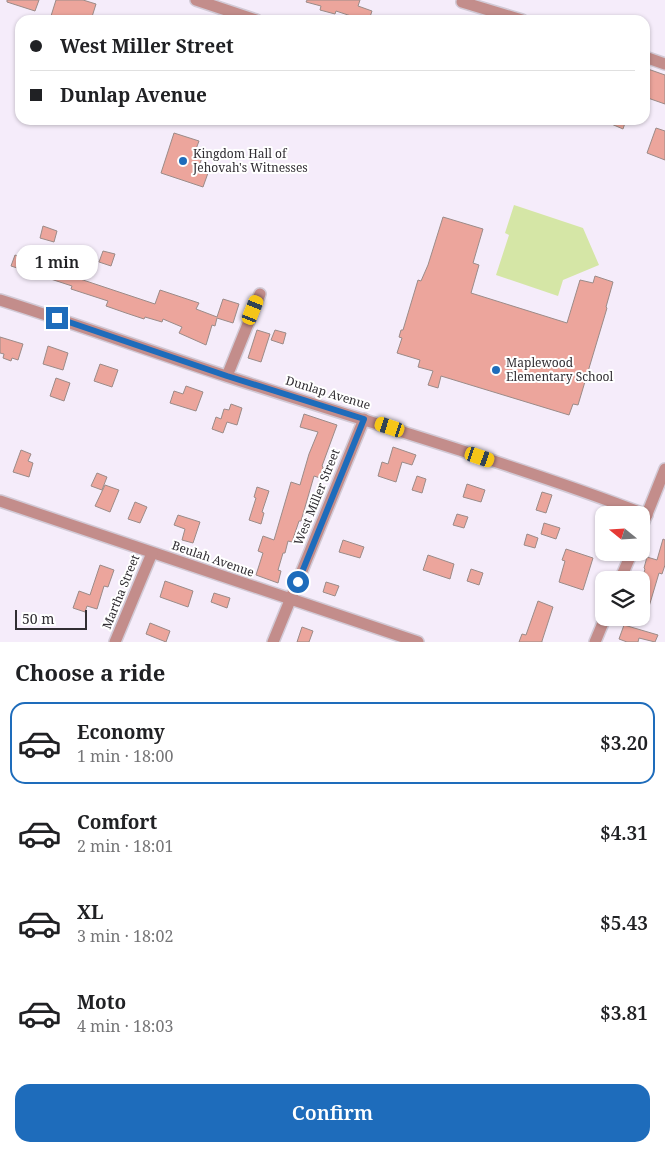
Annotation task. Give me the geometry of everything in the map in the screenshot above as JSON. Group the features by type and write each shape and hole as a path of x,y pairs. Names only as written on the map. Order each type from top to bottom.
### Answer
{"street":[{"path":"196,0 241,15"},
{"path":"462,2 505,15"},
{"path":"650,60 665,64"},
{"path":"227,376 260,294"},
{"name":"Dunlap Avenue","path":"0,300 623,506"},
{"name":"West Miller Street","path":"273,642 364,419"},
{"path":"650,507 665,469"},
{"name":"Beulah Avenue","path":"0,501 418,642"},
{"name":"Martha Street","path":"115,642 152,553"},
{"path":"594,642 601,626"}],"green space":[{"path":"514,205 583,228 599,265 563,280 558,296 496,275 509,235 505,233"}],"building":[{"path":"7,0 39,0 35,11 7,2"},
{"path":"56,0 83,0 96,4 93,15 51,15"},
{"path":"307,0 360,0 358,6 372,11 371,15 348,15 336,11 335,14 320,10 321,6 306,2"},
{"path":"650,70 665,75 665,104 650,99"},
{"path":"614,125 624,125 623,129"},
{"path":"656,128 665,131 665,160 647,153"},
{"name":"Kingdom Hall of Jehovah's Witnesses","path":"174,133 199,141 196,149 204,152 198,169 208,173 203,187 161,173"},
{"path":"443,217 483,229 473,263 479,265 471,293 567,323 580,280 593,283 595,276 613,282 578,405 573,404 569,415 441,376 438,388 428,385 433,371 418,367 420,360 397,353 402,338 399,337 401,330 403,330 418,280 421,281 428,265"},
{"path":"43,226 57,231 54,242 40,238"},
{"path":"103,251 115,254 111,266 99,262"},
{"path":"15,255 34,262 35,259 63,269 62,273 155,304 160,290 199,303 196,309 217,317 223,299 239,304 233,323 217,318 215,326 212,325 206,345 179,333 182,327 163,319 162,322 126,313 106,306 108,301 71,289 72,286 11,266"},
{"path":"257,330 270,334 261,362 248,358"},
{"path":"275,330 286,333 283,344 271,340"},
{"path":"0,337 23,344 18,360 12,358 11,361 3,358 4,354 0,353"},
{"path":"48,346 68,353 63,370 43,364"},
{"path":"100,364 118,370 112,387 94,381"},
{"path":"56,378 70,383 64,401 50,396"},
{"path":"186,386 203,392 196,411 170,403 174,391 183,394"},
{"path":"231,404 242,408 237,425 227,422 223,433 212,429 216,417 221,419 224,409 229,410"},
{"path":"304,414 337,425 322,466 320,478 314,476 301,521 299,521 292,542 288,541 285,553 283,553 278,570 281,571 278,583 256,575 263,553 258,551 263,536 274,540 291,482 300,485 318,432 300,427"},
{"path":"393,447 416,455 412,465 402,462 396,482 378,476 382,462 388,464"},
{"path":"21,450 31,454 28,461 33,463 29,477 13,472"},
{"path":"97,473 107,477 102,490 91,486"},
{"path":"417,476 426,479 422,493 412,490"},
{"path":"467,484 485,490 481,502 463,497"},
{"path":"105,485 119,490 110,512 95,506"},
{"path":"257,487 269,491 262,512 264,513 261,524 249,520 256,498 254,497"},
{"path":"542,492 552,495 546,513 536,510"},
{"path":"135,502 147,507 140,523 128,519"},
{"path":"457,514 468,517 464,528 453,525"},
{"path":"178,515 200,522 193,543 182,540 185,529 174,525"},
{"path":"544,523 560,528 556,539 541,534"},
{"path":"527,534 538,538 535,548 524,545"},
{"path":"663,539 665,540 665,565 662,574 659,573 650,603 650,571 644,571 644,568 646,561 650,561 650,558 657,560"},
{"path":"343,540 364,547 360,558 339,552"},
{"path":"566,549 593,558 583,590 559,582 565,561 562,560"},
{"path":"428,555 454,564 450,579 423,570"},
{"path":"100,565 114,570 108,587 104,586 97,609 87,606 85,612 73,608 79,591 90,595"},
{"path":"471,569 483,573 479,585 467,581"},
{"path":"165,581 193,591 188,607 160,597"},
{"path":"326,582 339,586 335,596 323,592"},
{"path":"214,593 230,598 227,608 211,602"},
{"path":"538,601 553,607 542,642 519,642 522,634 526,635"},
{"path":"150,623 170,631 166,642 146,634"},
{"path":"624,626 658,635 655,642 639,638 638,642 627,642 619,639"},
{"path":"302,627 313,631 309,642 297,642"}],"place":[{"name":"Kingdom Hall of Jehovah's Witnesses","path":"183,161"},
{"name":"Maplewood Elementary School","path":"496,370"}],"route":[{"path":"57,318 227,376 364,419 298,582"}]}
